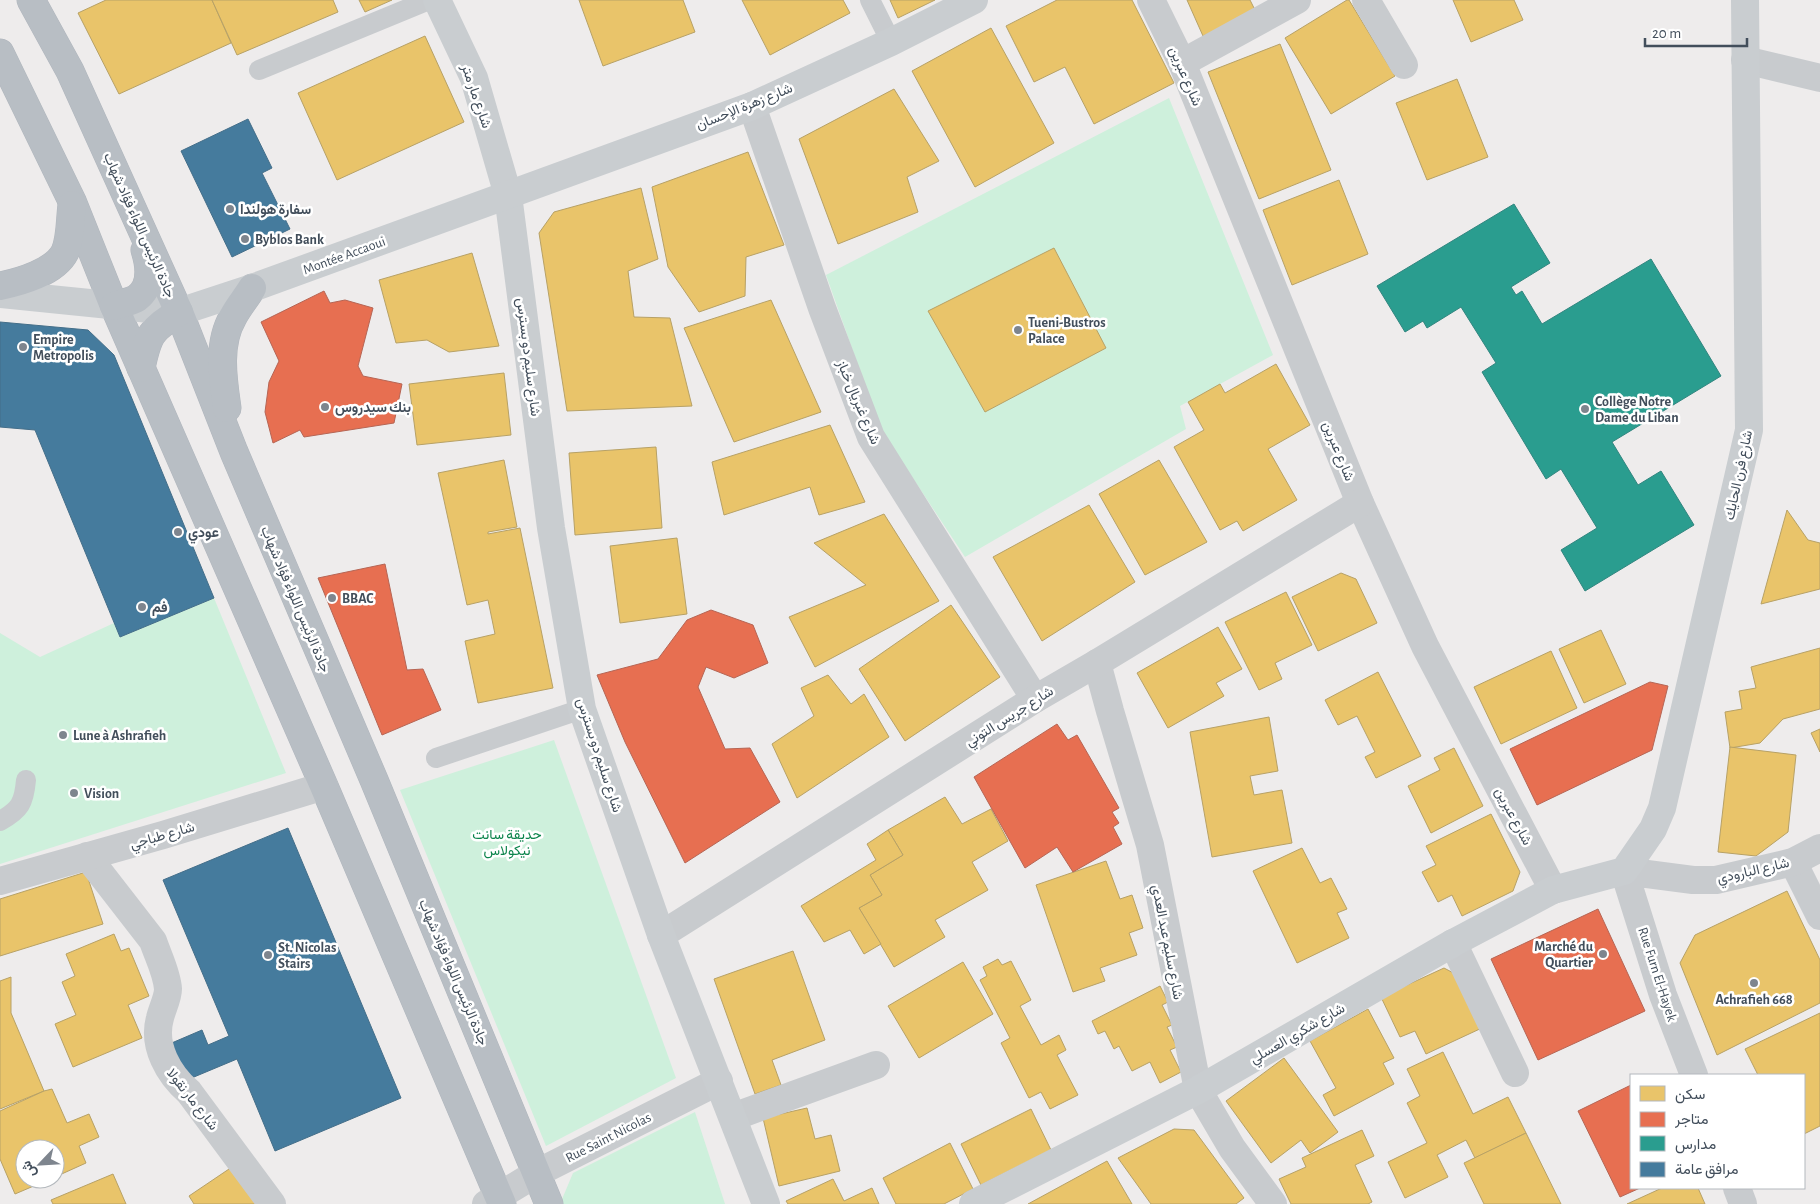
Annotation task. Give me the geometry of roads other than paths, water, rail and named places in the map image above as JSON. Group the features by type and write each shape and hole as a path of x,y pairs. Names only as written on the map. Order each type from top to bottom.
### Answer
{"highway":[{"name":"جادة الرئيس اللواء فؤاد شهاب","path":"31,0 70,71 179,312 234,452 378,789 549,1204"},
{"path":"0,53 72,201 114,306 324,786 495,1201"},
{"path":"0,286 27,279 50,268 65,252 69,235 72,201"},
{"path":"114,306 136,298 148,283 148,260 135,215"},
{"path":"234,452 223,372 224,347 232,318 252,288"},
{"path":"141,368 146,346 157,326 179,312"}],"street":[{"name":"شارع مار متر","path":"437,0 474,78 508,195"},
{"name":"شارع زهرة الإحسان","path":"508,195 752,106 891,42 974,0"},
{"name":"شارع عبرين","path":"1151,0 1182,64 1360,503 1426,646 1553,890"},
{"path":"1182,64 1297,0"},
{"path":"1366,0 1404,65"},
{"name":"شارع فرن الحايك","path":"1624,871 1653,830 1662,808 1749,430 1745,0"},
{"path":"1745,60 1820,78"},
{"name":"شارع غبريال خباز","path":"752,106 822,308 871,437 1035,699"},
{"name":"Montée Accaoui","path":"179,312 252,288 508,195"},
{"name":"شارع سليم دو بسترس","path":"508,195 551,528 582,709 661,935 766,1204"},
{"path":"0,294 179,312"},
{"name":"شارع جريس التوني","path":"661,935 1035,699 1098,664 1360,503"},
{"name":"شارع سليم عبد العدي","path":"1098,664 1150,845 1198,1090 1232,1148 1273,1204"},
{"name":"شارع طباجي","path":"0,881 163,835 324,786"},
{"name":"شارع البارودي","path":"1624,871 1693,880 1716,880 1793,862 1820,848"},
{"name":"شارع مار نقولا","path":"87,856 153,941 156,948 168,990 159,1020 158,1041 166,1064 272,1204"},
{"path":"1793,862 1820,916"},
{"name":"شارع شكري العسلي","path":"981,1202 1198,1090 1453,943 1553,890 1624,871"},
{"name":"Rue Furn El-Hayek","path":"1624,871 1663,996 1694,1074"},
{"path":"1453,943 1515,1073"},
{"path":"733,1116 876,1065"},
{"name":"Rue Saint Nicolas","path":"495,1201 537,1172 719,1081"},
{"path":"1737,1189 1743,1204"}],"lane":[{"path":"259,70 428,0"},
{"path":"870,0 891,42"},
{"path":"436,758 582,709"},
{"path":"0,821 14,813 24,798 26,780"}],"place":[{"name":"سفارة هولندا","path":"230,209"},
{"name":"Byblos Bank","path":"245,239"},
{"name":"Tueni-Bustros Palace","path":"1018,330"},
{"name":"Empire Metropolis","path":"23,347"},
{"name":"بنك سيدروس","path":"325,407"},
{"name":"Collège Notre Dame du Liban","path":"1585,409"},
{"name":"عودي","path":"178,532"},
{"name":"BBAC","path":"332,598"},
{"name":"فم","path":"142,607"},
{"name":"Lune à Ashrafieh","path":"63,735"},
{"name":"Vision","path":"74,793"},
{"name":"Marché du Quartier","path":"1603,954"},
{"name":"St. Nicolas Stairs","path":"268,955"},
{"name":"Achrafieh 668","path":"1754,983"}],"park label":[{"name":"حديقة سانت نيكولاس","path":"507,842"}]}
